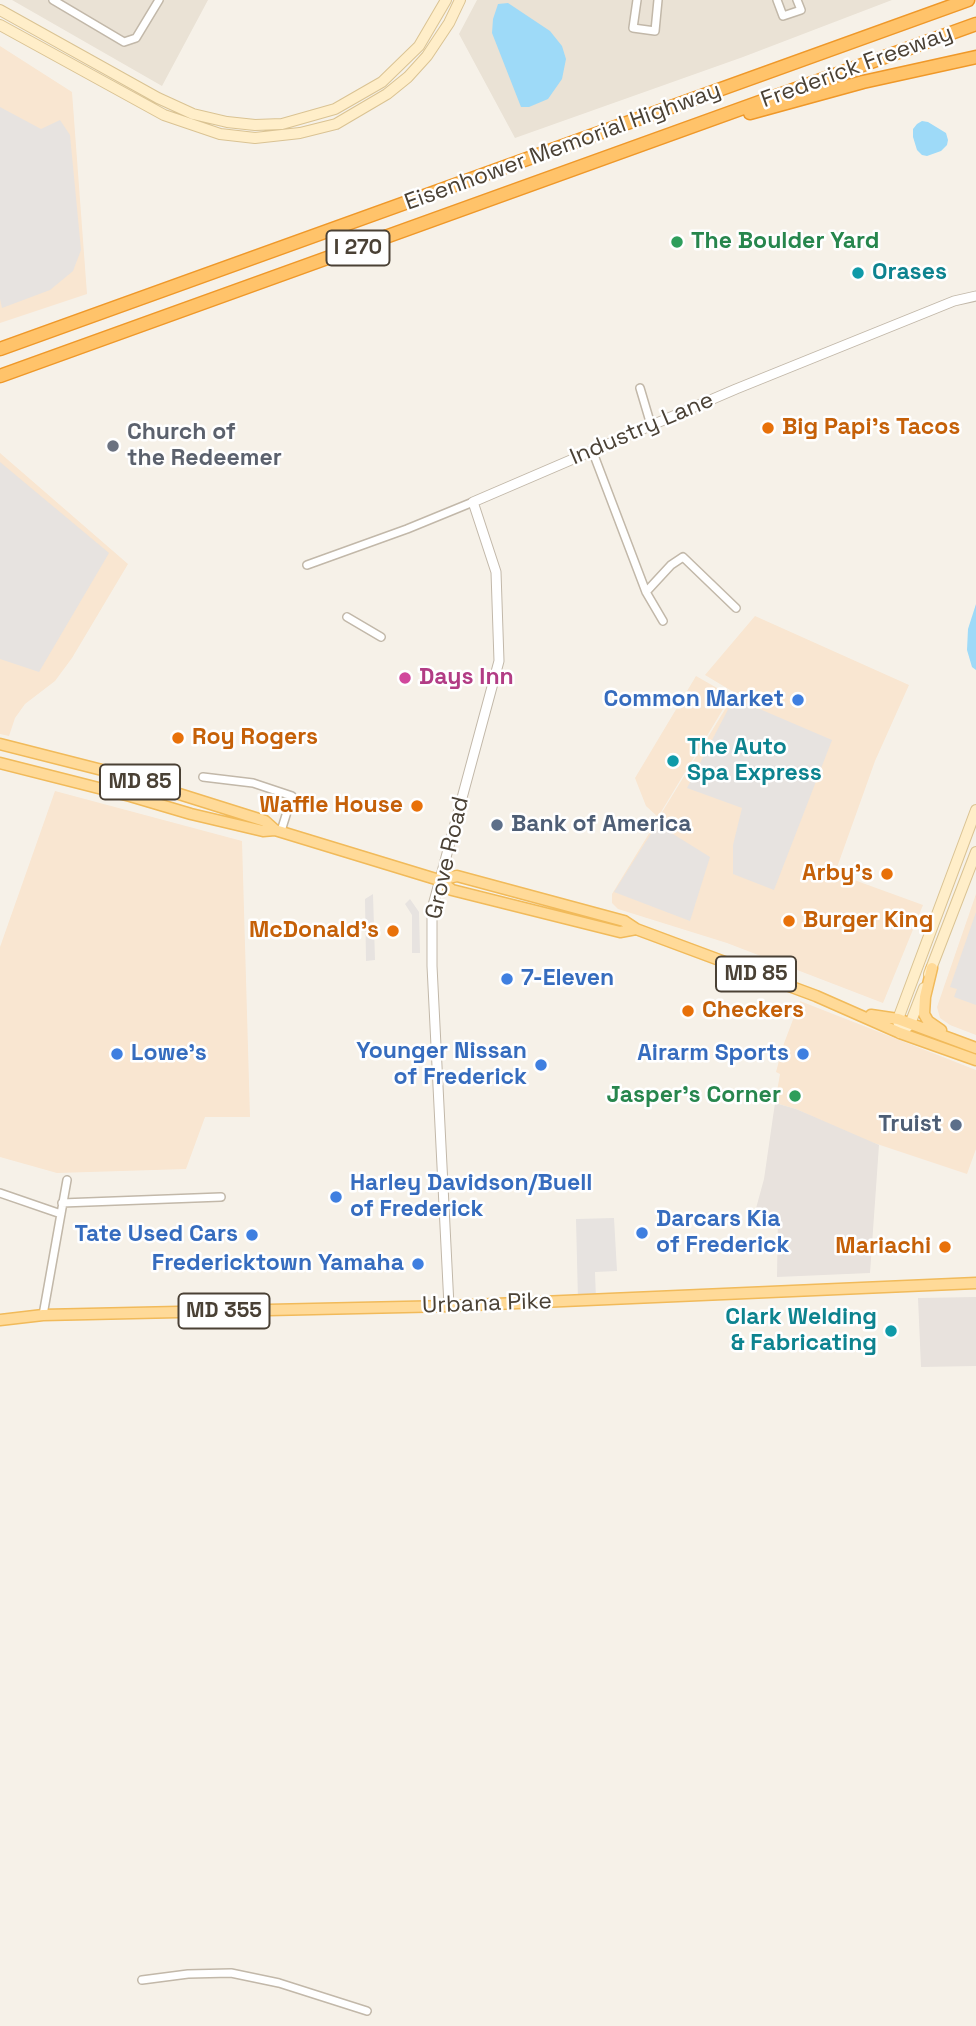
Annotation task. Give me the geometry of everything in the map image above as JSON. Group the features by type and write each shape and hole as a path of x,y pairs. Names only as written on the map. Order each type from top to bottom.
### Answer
{"highway":[{"name":"Eisenhower Memorial Highway","path":"0,349 968,0"},
{"name":"Frederick Freeway","path":"659,139 976,24"},
{"path":"659,139 863,82 976,57"},
{"name":"Eisenhower Memorial Highway","path":"0,376 659,139"}],"main road":[{"path":"0,10 158,98 193,114 254,125 282,124 309,118 359,97 382,82 419,46 446,0"},
{"path":"0,25 164,115 220,134 254,138 320,129 366,108 408,77 449,23 460,0"},
{"name":"MD 85","path":"0,744 116,774 265,821 278,831"},
{"name":"MD 85","path":"0,762 191,814 263,831 278,831 439,880 453,890 620,932 636,929 858,1013 900,1033 976,1060"},
{"path":"900,1033 898,1019 976,810"},
{"path":"900,1033 910,1024 976,852"},
{"path":"932,968 925,997 925,1014 934,1026 972,1046"},
{"name":"MD 85","path":"858,1013 898,1019 972,1046"},
{"name":"Urbana Pike","path":"0,1320 43,1315 449,1306 975,1283"}],"street":[{"path":"53,0 124,42 136,38 159,0"},
{"path":"637,0 633,28 655,31 658,0"},
{"path":"777,0 783,16 801,10 797,0"},
{"name":"Industry Lane","path":"307,565 473,502 651,425 954,301 976,296"},
{"path":"640,388 651,425"},
{"path":"592,450 646,592 663,621"},
{"name":"Grove Road","path":"449,1306 431,959 432,909 499,661 496,572 473,502"},
{"path":"646,592 683,556 736,608"},
{"path":"348,617 381,637"},
{"path":"203,777 253,783 292,796 278,831"},
{"path":"43,1315 66,1180"},
{"path":"0,1193 61,1214"},
{"path":"62,1203 221,1197"},
{"path":"142,1980 188,1974 231,1973 279,1983 367,2011"}],"shaded area":[{"path":"12,0 208,0 162,86"},
{"path":"477,0 892,0 743,57 515,138 459,34"},
{"path":"0,46 72,92 87,294 0,323"},
{"path":"0,107 41,129 60,120 70,135 81,250 73,271 50,290 2,308 0,299"},
{"path":"0,453 128,564 72,658 55,681 25,704 15,718 9,736 0,734"},
{"path":"0,462 109,553 39,672 0,659"},
{"path":"755,616 909,685 875,761 835,873 923,905 883,1003 727,943 618,909 612,903 612,894 735,693 705,675"},
{"path":"696,676 731,696 658,817 646,806 635,778"},
{"path":"734,698 832,740 774,890 733,874 733,845 742,808 687,788"},
{"path":"55,791 242,841 250,1117 205,1117 186,1169 57,1173 0,1157 0,947"},
{"path":"657,824 710,857 690,921 614,892"},
{"path":"373,894 375,960 366,961 365,899"},
{"path":"976,894 976,1035 940,1018 937,1007"},
{"path":"410,899 419,912 420,953 412,953 412,915 405,904"},
{"path":"976,912 976,1005 954,997 957,989 950,987"},
{"path":"800,1001 976,1070 976,1149 967,1174 862,1139 796,1109 775,1103 780,1074 776,1072"},
{"path":"775,1103 796,1109 879,1145 870,1273 777,1277 778,1215 755,1212 764,1179"},
{"path":"614,1218 617,1271 595,1272 596,1300 578,1301 576,1219"},
{"path":"976,1297 976,1366 921,1367 918,1298"}],"water":[{"path":"508,3 550,31 562,46 566,59 562,79 548,99 529,107 521,107 492,33 498,4"},
{"path":"922,121 946,133 947,145 941,151 927,156 917,150 913,129"},
{"path":"976,604 976,670 972,667 967,650 968,629"}],"place":[{"name":"The Boulder Yard","path":"677,242"},
{"name":"Orases","path":"858,273"},
{"name":"Big Papi's Tacos","path":"768,428"},
{"name":"Church of the Redeemer","path":"113,446"},
{"name":"Days Inn","path":"405,678"},
{"name":"Common Market","path":"798,700"},
{"name":"Roy Rogers","path":"178,738"},
{"name":"The Auto Spa Express","path":"673,761"},
{"name":"Waffle House","path":"417,806"},
{"name":"Bank of America","path":"497,825"},
{"name":"Arby's","path":"887,874"},
{"name":"Burger King","path":"789,921"},
{"name":"McDonald's","path":"393,931"},
{"name":"7-Eleven","path":"507,979"},
{"name":"Checkers","path":"688,1011"},
{"name":"Lowe's","path":"117,1054"},
{"name":"Airarm Sports","path":"803,1054"},
{"name":"Younger Nissan of Frederick","path":"541,1065"},
{"name":"Jasper's Corner","path":"795,1096"},
{"name":"Truist","path":"956,1125"},
{"name":"Harley Davidson/Buell of Frederick","path":"336,1197"},
{"name":"Darcars Kia of Frederick","path":"642,1233"},
{"name":"Tate Used Cars","path":"252,1235"},
{"name":"Mariachi","path":"945,1247"},
{"name":"Fredericktown Yamaha","path":"418,1264"},
{"name":"Clark Welding & Fabricating","path":"891,1331"}]}
